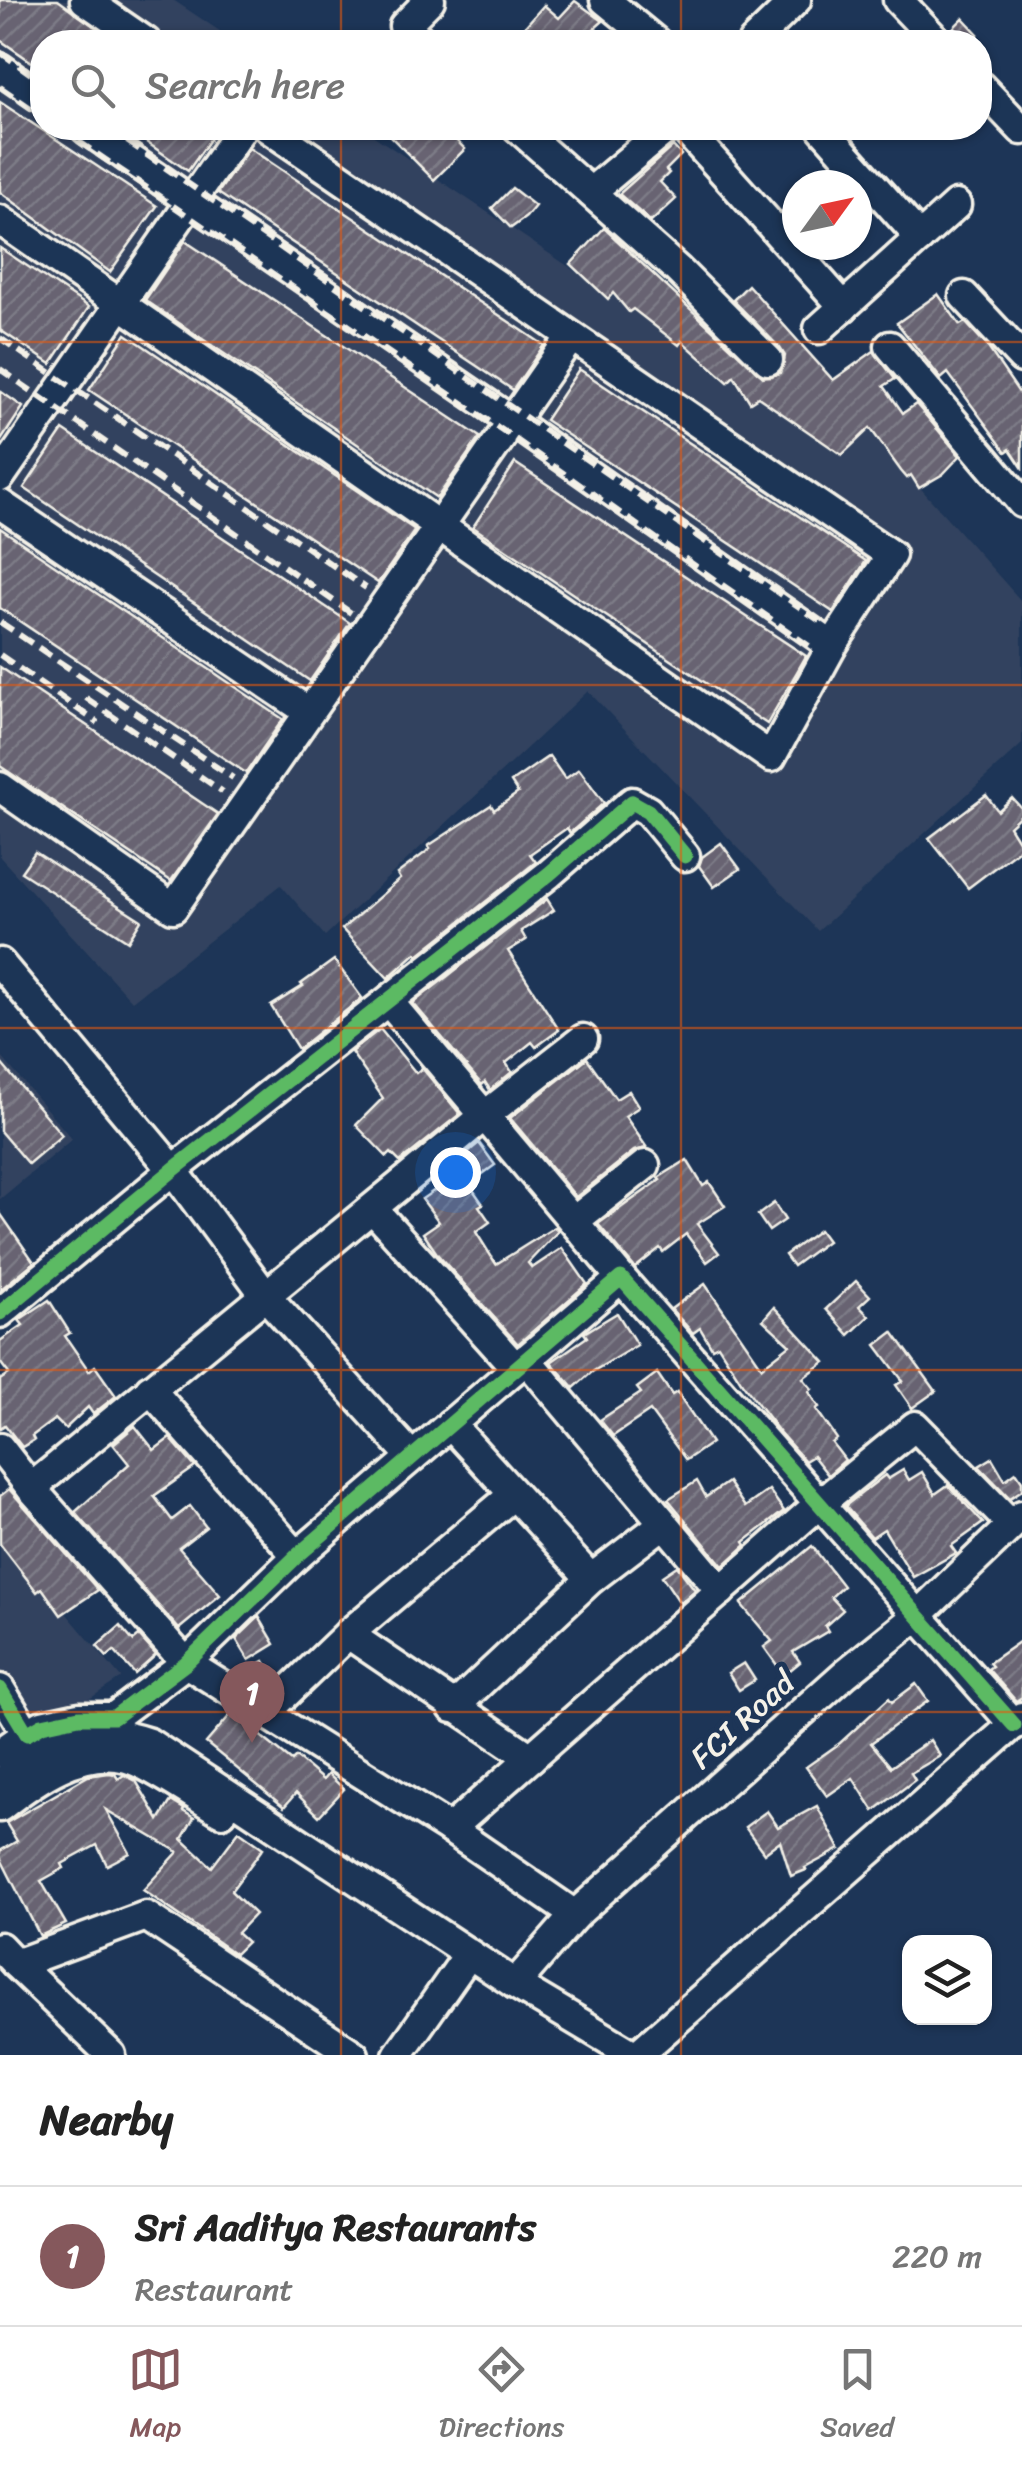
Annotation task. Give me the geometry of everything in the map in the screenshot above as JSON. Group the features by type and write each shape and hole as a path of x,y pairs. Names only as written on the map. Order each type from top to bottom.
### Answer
{"street":[{"path":"85,0 129,30"},
{"path":"409,30 404,26 430,0"},
{"path":"606,0 642,30"},
{"path":"765,30 796,0"},
{"path":"898,0 927,30"},
{"path":"0,68 30,89"},
{"path":"992,99 1022,130"},
{"path":"102,140 832,646"},
{"path":"0,477 234,140"},
{"path":"0,220 772,757 832,646 891,555 285,140"},
{"path":"532,140 678,270 768,360"},
{"path":"590,192 653,140"},
{"path":"695,140 844,307"},
{"path":"833,140 920,238"},
{"path":"819,329 956,205"},
{"path":"964,296 1022,358"},
{"path":"0,787 173,908 571,337"},
{"path":"890,346 1022,502"},
{"path":"0,504 310,712"},
{"path":"0,1313 173,1170 549,874 632,802 648,811 685,856"},
{"path":"0,962 173,1170 265,1295 412,1457"},
{"path":"0,1783 48,1746 74,1735 117,1732 149,1743 468,1954 636,2055 1018,1721 916,1616 818,1504 483,1117 389,1002"},
{"path":"31,1488 583,1039"},
{"path":"574,1221 645,1166"},
{"path":"373,1209 521,1364 721,1591"},
{"path":"0,1752 42,1725 78,1716 114,1716 186,1663 297,1556 621,1278"},
{"path":"150,1389 297,1556"},
{"path":"450,1424 591,1579"},
{"path":"450,1829 818,1504 915,1426 1017,1519"},
{"path":"0,1448 186,1663 450,1829 575,1915"},
{"path":"267,1712 348,1634 513,1495"},
{"name":"FCI Road","path":"515,1984 575,1915 846,1673 916,1616 1017,1519"},
{"path":"453,1708 591,1579 663,1524"},
{"path":"348,1634 531,1758"},
{"path":"0,1689 26,1734"},
{"path":"0,1807 38,1779 73,1763 98,1756 128,1758 412,1929 444,1938"},
{"path":"111,2055 8,1956 146,1916 333,2050"},
{"path":"398,2055 468,1954"}],"shaded area":[{"path":"0,0 173,0 218,30 30,30 30,140 380,140 836,446 864,425 1022,602 1022,744 818,931 588,691 325,936 281,885 132,1001 0,857"},
{"path":"0,1055 72,1139 0,1199"},
{"path":"0,1535 121,1678 0,1758"}],"building":[{"path":"0,0 58,0 99,30 30,30 30,61 0,40"},
{"path":"575,1 603,21 593,30 522,30 544,5 559,18"},
{"path":"963,18 974,30 951,30"},
{"path":"0,102 30,122 30,140 57,140 157,206 110,272 0,192"},
{"path":"143,140 210,140 188,171"},
{"path":"394,140 458,140 465,149 434,180"},
{"path":"673,146 681,155 660,182 676,199 651,222 619,194"},
{"path":"249,148 544,345 513,390 218,193"},
{"path":"512,188 535,206 511,228 492,208"},
{"path":"604,228 763,377 780,373 785,356 733,300 748,285 833,380 874,351 895,379 884,386 903,413 916,404 960,456 943,474 919,488 911,475 907,478 901,471 870,428 842,455 758,397 750,402 734,376 728,382 682,341 679,345 633,309 629,312 613,293 608,299 571,264"},
{"path":"185,241 480,437 437,498 145,300"},
{"path":"0,248 89,307 51,364 0,330"},
{"path":"938,294 960,325 965,322 987,346 1022,397 1022,467 1010,449 1006,452 948,373 941,379 897,323"},
{"path":"126,334 415,530 378,583 89,390"},
{"path":"579,369 866,561 833,612 545,420"},
{"path":"0,391 23,407 0,442"},
{"path":"63,430 350,623 310,681 24,488"},
{"path":"515,463 806,656 767,724 473,527"},
{"path":"0,528 283,719 246,773 0,608"},
{"path":"0,667 218,814 171,881 0,766"},
{"path":"549,756 565,779 579,769 604,803 570,833 567,828 530,854 536,862 388,978 342,929 400,879 397,874 430,849 428,846 491,805 494,810 518,793 511,782"},
{"path":"986,795 998,811 1012,798 1022,809 1022,814 1009,826 1022,847 968,888 929,838"},
{"path":"721,843 740,869 714,887 699,866 702,857"},
{"path":"35,852 141,920 128,941 21,872"},
{"path":"547,899 554,910 521,931 526,940 508,951 559,1030 536,1047 532,1042 506,1063 512,1072 490,1090 413,1003"},
{"path":"334,960 362,998 298,1049 271,1006"},
{"path":"380,1029 416,1073 422,1068 460,1114 400,1162 391,1153 387,1157 356,1125 383,1098 351,1052"},
{"path":"587,1058 616,1099 629,1091 639,1107 625,1116 647,1148 634,1151 576,1197 510,1118"},
{"path":"0,1062 62,1135 28,1164 0,1131"},
{"path":"479,1143 495,1165 469,1184 490,1222 476,1232 496,1264 555,1227 558,1231 528,1263 532,1268 562,1248 587,1284 518,1344 423,1233 439,1222 422,1199 445,1183 440,1175"},
{"path":"687,1160 703,1186 709,1182 725,1206 697,1224 719,1253 707,1262 686,1234 635,1268 598,1224"},
{"path":"774,1203 785,1220 769,1231 758,1215"},
{"path":"0,1213 34,1262 0,1290"},
{"path":"819,1230 827,1241 793,1266 785,1255"},
{"path":"856,1281 870,1296 859,1306 869,1316 849,1335 826,1309"},
{"path":"705,1284 762,1367 790,1345 763,1320 774,1307 825,1362 803,1378 812,1389 809,1392 819,1407 816,1409 837,1439 832,1443 845,1460 828,1475 813,1456 805,1461 780,1433 718,1345 712,1348 700,1328 693,1333 671,1309"},
{"path":"49,1300 70,1333 65,1336 89,1371 95,1366 116,1396 93,1414 88,1407 65,1429 55,1419 22,1447 5,1425 0,1428 0,1380 9,1374 0,1362 0,1341 23,1325 19,1320"},
{"path":"617,1313 637,1345 592,1372 574,1388 551,1362 587,1337 584,1333"},
{"path":"893,1332 936,1391 912,1408 896,1385 903,1381 876,1345"},
{"path":"657,1373 672,1395 677,1392 711,1443 686,1460 650,1411 613,1436 600,1420 641,1393 637,1388"},
{"path":"135,1426 154,1450 170,1438 195,1467 154,1496 172,1520 190,1506 206,1527 179,1548 220,1595 179,1629 75,1512 129,1464 113,1444"},
{"path":"992,1458 1005,1480 1016,1472 1022,1481 1022,1490 1010,1498 979,1466"},
{"path":"903,1470 909,1480 922,1472 935,1494 948,1485 983,1523 951,1546 956,1553 913,1577 884,1529 872,1537 845,1506 885,1475 888,1479"},
{"path":"697,1481 706,1497 728,1482 745,1507 769,1490 784,1511 744,1542 746,1545 723,1566 668,1499"},
{"path":"9,1489 98,1590 61,1615 42,1588 37,1592 0,1544 0,1496"},
{"path":"812,1546 843,1586 831,1597 843,1610 825,1626 828,1631 793,1652 800,1662 784,1675 764,1647 772,1641 741,1604"},
{"path":"677,1566 695,1590 680,1603 662,1576"},
{"path":"259,1617 275,1644 249,1660 236,1639"},
{"path":"120,1626 133,1641 139,1636 156,1655 135,1674 114,1651 107,1657 97,1646"},
{"path":"1022,1640 1022,1697 1016,1701 988,1669 992,1666 989,1663"},
{"path":"264,1661 275,1680 263,1691 251,1683 245,1672"},
{"path":"744,1663 755,1680 739,1690 728,1673"},
{"path":"916,1684 928,1701 871,1743 891,1767 930,1740 940,1756 911,1773 915,1780 874,1811 853,1778 827,1796 806,1767 840,1743 889,1698 892,1702"},
{"path":"232,1713 292,1761 296,1757 323,1780 328,1774 344,1789 319,1816 296,1793 284,1807 206,1743"},
{"path":"109,1773 118,1779 124,1775 136,1781 159,1820 171,1801 194,1818 182,1839 212,1867 239,1831 263,1848 231,1891 255,1914 237,1933 247,1942 235,1954 143,1890 178,1852 106,1810 130,1853 107,1865 97,1845 41,1881 66,1924 40,1936 0,1857 0,1851 17,1841 6,1823 88,1776"},
{"path":"817,1806 840,1849 791,1876 780,1841 764,1853 745,1827 767,1811 778,1827"}],"railway":[{"path":"0,52 30,73"},
{"path":"0,87 30,108"},
{"path":"77,140 505,432 809,646"},
{"path":"125,140 824,624"},
{"path":"0,338 366,588"},
{"path":"0,369 351,613"},
{"path":"0,622 233,778"},
{"path":"0,655 98,723"},
{"path":"86,698 223,792"}],"cycle path":[{"path":"0,1313 173,1170 549,874 632,802 648,811 685,856"},
{"path":"0,1689 27,1734 42,1725 79,1717 114,1717 186,1663 297,1556 621,1278 1014,1725"}],"place":[{"name":"Sri Aaditya Restaurants","path":"252,1743"}]}
